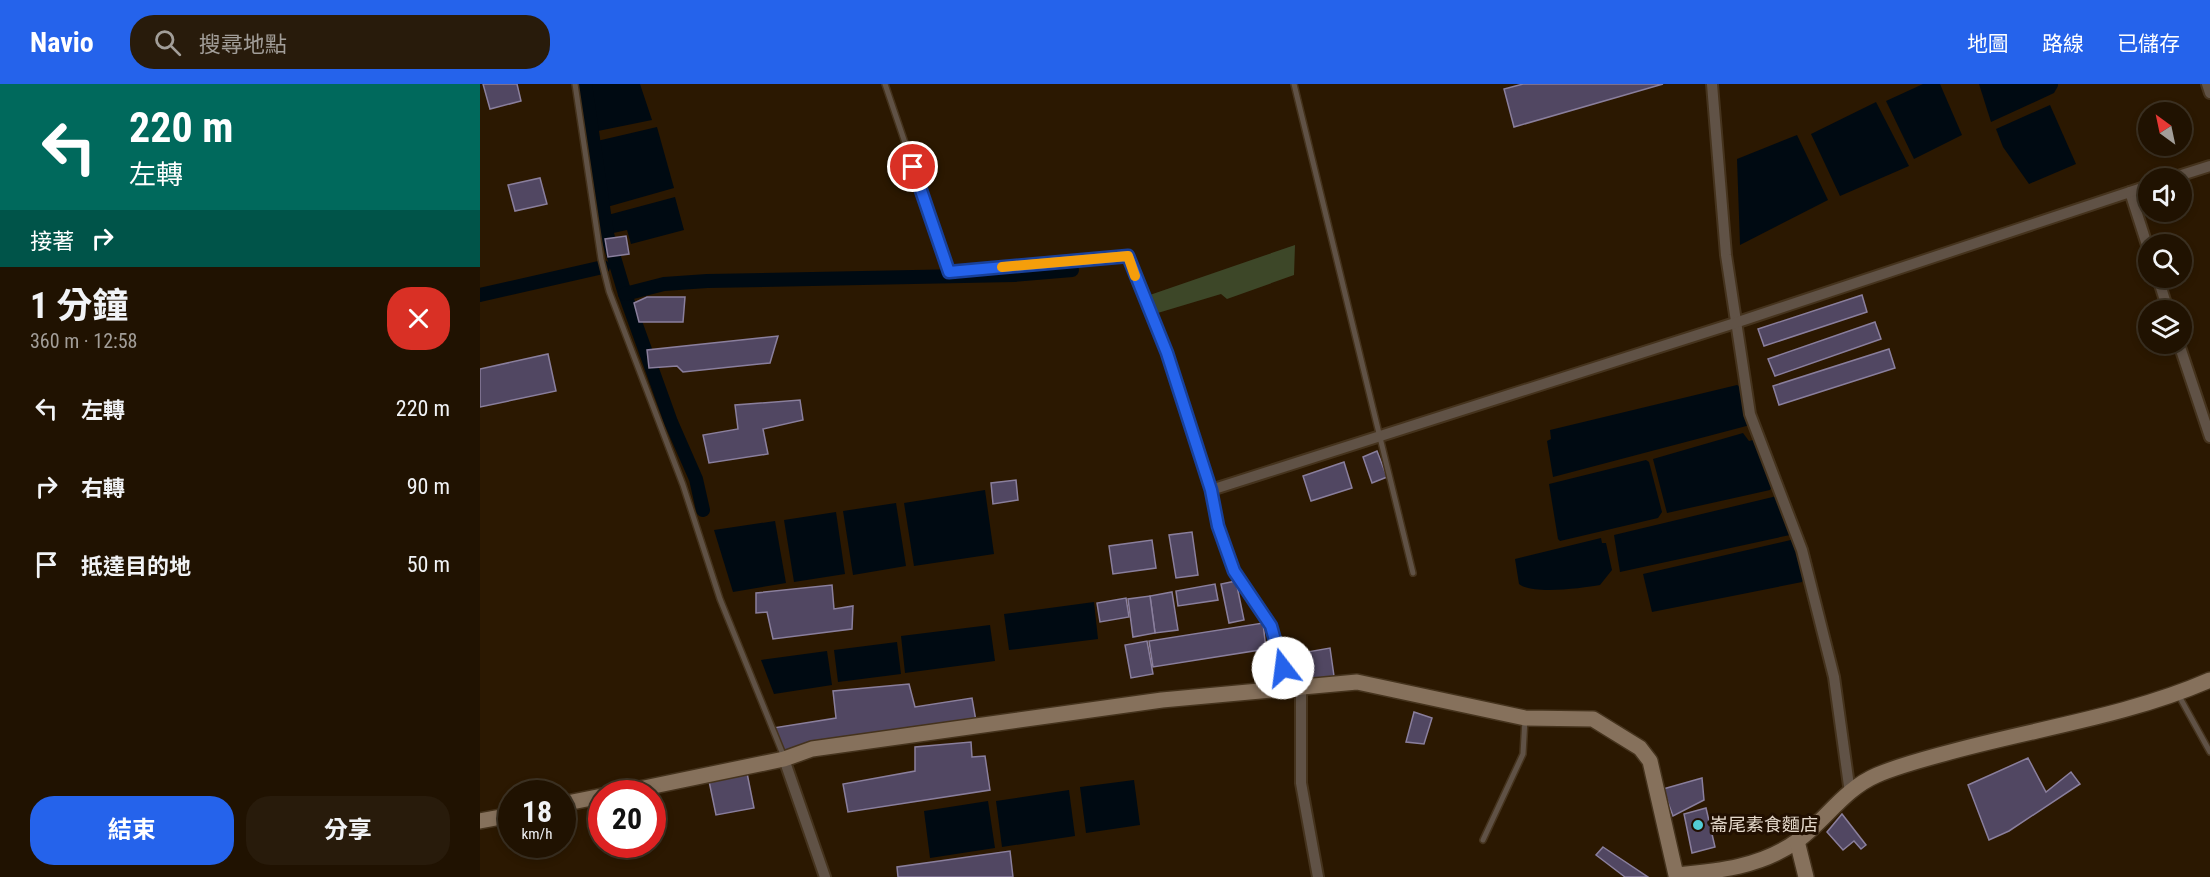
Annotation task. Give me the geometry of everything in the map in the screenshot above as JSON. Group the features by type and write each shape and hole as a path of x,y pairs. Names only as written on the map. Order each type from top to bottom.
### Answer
{"street":[{"path":"1712,84 1726,255 1750,414 1802,550 1828,654 1850,793"},
{"path":"2207,84 2210,93"},
{"path":"2192,172 2210,166"},
{"path":"1211,490 1735,323 2138,189"},
{"path":"2130,192 2144,234"},
{"path":"2182,354 2210,437"},
{"path":"666,783 784,759 812,749 1093,709 1357,682 1525,718 1593,719 1640,748 1650,761 1675,876 1727,870 1758,862 1797,841 1850,793 1876,776 2002,737 2130,708 2178,694 2210,680"},
{"path":"1295,688 1301,783 1318,877"},
{"path":"784,759 825,877"},
{"path":"480,821 498,817"},
{"path":"1797,841 1806,877"}],"lane":[{"path":"575,84 601,259 609,291 683,486 720,599 784,759"},
{"path":"885,84 949,272 1128,256 1167,353 1211,490 1218,526 1234,571 1271,626 1295,688"},
{"path":"1294,84 1413,573"},
{"path":"2178,694 2210,752"},
{"path":"1483,840 1523,754 1525,718"}],"green space":[{"path":"1295,245 1294,275 1227,299 1221,294 1151,315 1144,297"}],"shaded area":[{"path":"586,84 640,84 652,120 593,132"},
{"path":"1923,84 1940,84 1962,135 1914,159 1886,101"},
{"path":"1979,84 2058,84 2058,86 2054,93 1991,122"},
{"path":"1876,102 1909,166 1840,196 1811,134"},
{"path":"2050,105 2076,164 2029,184 2003,147 1996,129"},
{"path":"657,127 674,188 607,207 597,141"},
{"path":"1797,135 1828,200 1740,245 1737,159"},
{"path":"675,197 684,230 631,244 627,230 609,234 604,216"},
{"path":"1737,385 1741,387 1754,424 1553,477 1547,441 1551,439 1550,430"},
{"path":"1743,433 1749,441 1753,440 1772,486 1770,490 1667,513 1653,459"},
{"path":"1646,460 1649,462 1662,512 1658,518 1560,541 1558,539 1549,484"},
{"path":"985,490 994,554 914,566 904,503"},
{"path":"1777,496 1792,533 1790,535 1620,572 1614,535"},
{"path":"896,503 906,566 853,575 843,511"},
{"path":"836,512 845,574 794,582 784,520"},
{"path":"775,521 786,583 733,592 714,530"},
{"path":"1601,538 1602,543 1606,543 1612,570 1600,585 1546,590 1519,584 1515,559"},
{"path":"1795,539 1807,574 1802,582 1652,612 1643,574"},
{"path":"1094,602 1098,639 1009,650 1004,614"},
{"path":"990,625 995,661 905,673 901,636"},
{"path":"897,642 901,674 838,682 834,650"},
{"path":"827,651 832,685 774,694 761,660"},
{"path":"1134,780 1140,825 1086,833 1080,787"},
{"path":"1069,790 1075,836 1002,847 996,801"},
{"path":"988,801 995,848 930,858 924,811"}],"building":[{"path":"483,84 517,84 521,101 490,109"},
{"path":"1523,84 1663,84 1514,127 1504,89"},
{"path":"540,178 547,204 515,211 508,185"},
{"path":"626,236 629,254 608,257 605,239"},
{"path":"1862,295 1867,312 1764,346 1758,329"},
{"path":"647,297 685,297 683,322 639,322 634,303"},
{"path":"1875,322 1881,339 1775,376 1768,359"},
{"path":"778,336 770,363 683,372 677,366 649,368 647,350"},
{"path":"1889,349 1895,368 1779,405 1773,386"},
{"path":"548,354 556,391 480,407 480,369"},
{"path":"800,400 803,420 763,429 768,454 709,463 703,435 738,429 735,405"},
{"path":"1377,451 1387,477 1372,483 1363,457"},
{"path":"1344,462 1352,488 1311,501 1303,476"},
{"path":"1016,480 1018,500 993,504 991,483"},
{"path":"1192,532 1198,575 1176,578 1169,535"},
{"path":"1152,540 1156,568 1113,574 1109,546"},
{"path":"1236,581 1244,620 1229,623 1221,584"},
{"path":"1215,584 1218,600 1178,606 1176,591"},
{"path":"832,585 834,609 853,606 852,629 773,639 767,612 756,613 756,593"},
{"path":"1172,592 1178,630 1155,633 1150,596"},
{"path":"1150,596 1155,633 1133,637 1128,599"},
{"path":"1126,598 1129,617 1100,622 1097,603"},
{"path":"1263,623 1266,649 1153,667 1149,641"},
{"path":"1147,641 1153,674 1131,678 1125,645"},
{"path":"1330,648 1335,683 1312,686 1307,652"},
{"path":"909,684 915,707 972,698 976,721 782,754 773,728 836,718 833,691"},
{"path":"1414,712 1432,718 1424,744 1406,742"},
{"path":"971,742 972,757 985,756 990,790 848,812 843,784 915,771 915,747"},
{"path":"2028,758 2046,792 2071,772 2080,784 2009,831 1989,840 1968,785"},
{"path":"747,773 754,808 716,815 709,781"},
{"path":"1702,778 1704,800 1673,816 1663,789"},
{"name":"崙尾素食麵店","path":"1706,808 1715,847 1692,853 1684,814"},
{"path":"1842,814 1866,845 1861,849 1854,841 1843,850 1827,832"},
{"path":"1603,847 1648,877 1625,877 1596,855"},
{"path":"1010,851 1013,877 898,877 897,867"}],"waterway":[{"path":"585,84 607,234 625,294 671,422 696,479 703,510"},
{"path":"480,295 603,267"},
{"path":"625,294 664,284 707,281 1014,275 1072,270"}],"slow traffic":[{"path":"1002,267 1128,256 1135,276"}],"place":[{"name":"崙尾素食麵店","path":"1698,825"}],"route":[{"path":"913,167 949,272 1128,256 1167,353 1211,490 1218,526 1234,571 1271,626 1283,668"}]}
